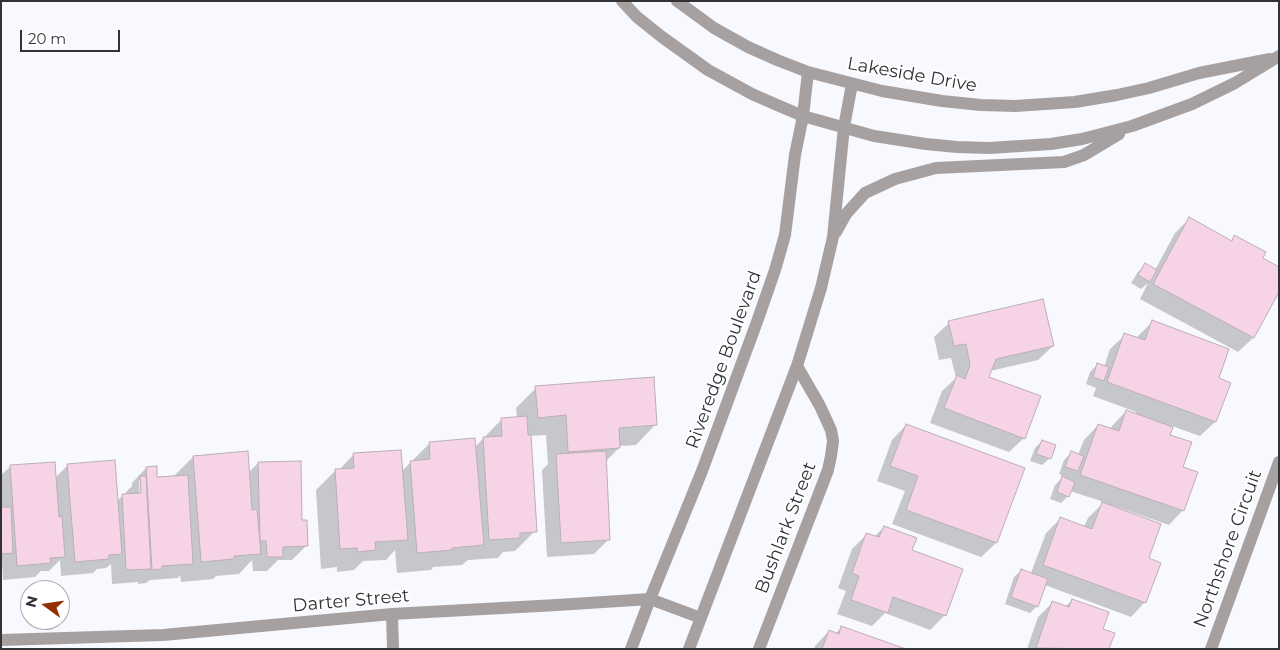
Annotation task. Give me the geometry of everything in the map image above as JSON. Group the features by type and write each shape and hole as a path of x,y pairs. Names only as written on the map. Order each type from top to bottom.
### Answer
{"street":[{"name":"Lakeside Drive","path":"622,1 637,17 708,70 752,94 803,116 874,136 900,141 957,147 989,148 1051,144 1082,139 1132,126 1192,104 1235,83 1277,57"},
{"name":"Lakeside Drive","path":"677,1 714,28 777,60 808,72 912,97 981,105 1015,106 1075,102 1149,88 1198,73 1277,57"},
{"name":"Riveredge Boulevard","path":"631,649 702,471 775,270 785,235 808,72"},
{"path":"689,649 797,366 821,288 833,237 844,127 852,84"},
{"path":"833,237 846,214 865,193 896,179 936,168 1064,162 1084,155 1132,126"},
{"name":"Bushlark Street","path":"759,649 828,470 833,442 831,430 820,406 797,366"},
{"name":"Northshore Circuit","path":"1211,649 1279,462"},
{"name":"Darter Street","path":"1,640 163,635 392,614 567,605 650,598 701,618"},
{"path":"392,614 394,649"}],"building":[{"path":"1189,217 1232,241 1234,235 1266,252 1263,258 1279,267 1279,292 1254,338 1153,284"},
{"path":"1145,263 1157,270 1150,282 1138,275"},
{"path":"1043,299 1054,346 996,359 989,377 1041,396 1025,439 944,408 957,375 965,379 970,365 966,344 954,346 948,321"},
{"path":"1152,320 1229,349 1219,378 1231,383 1216,422 1107,382 1124,333 1145,340"},
{"path":"1097,363 1109,367 1104,381 1093,377"},
{"path":"654,377 657,425 619,428 620,448 568,452 566,415 538,418 535,386"},
{"path":"1126,410 1173,427 1170,435 1192,442 1183,467 1198,472 1184,511 1080,475 1098,424 1119,431"},
{"path":"527,416 528,435 531,435 537,532 520,533 520,538 489,540 483,437 502,436 501,418"},
{"path":"906,424 1025,468 997,543 906,510 918,476 890,466"},
{"path":"475,438 484,545 417,553 410,461 430,459 429,442"},
{"path":"1042,440 1056,445 1051,459 1036,454"},
{"path":"401,450 408,540 375,542 376,550 357,552 357,548 340,549 335,469 354,468 353,453"},
{"path":"248,451 252,510 257,509 261,554 234,556 234,559 201,562 193,456"},
{"path":"606,451 610,540 561,543 556,454"},
{"path":"1071,451 1084,456 1078,471 1065,467"},
{"path":"115,460 122,554 109,555 109,559 75,562 67,464"},
{"path":"301,461 302,520 307,520 308,546 283,547 283,557 267,557 266,541 260,541 258,462"},
{"path":"55,462 59,517 62,516 65,557 50,558 51,563 17,566 10,465"},
{"path":"157,466 157,477 188,475 193,564 162,566 162,569 152,570 146,467"},
{"path":"140,476 146,476 151,569 126,570 122,494 141,493"},
{"path":"1062,476 1075,482 1069,497 1057,492"},
{"path":"1102,502 1161,524 1149,558 1161,563 1146,603 1043,565 1060,517 1092,529"},
{"path":"1,507 11,507 13,553 1,554"},
{"path":"884,526 917,538 912,550 963,569 946,616 893,597 888,613 851,600 859,576 852,573 866,533 879,537"},
{"path":"1021,569 1048,579 1038,607 1011,597"},
{"path":"1072,599 1109,612 1103,629 1115,633 1109,649 1036,648 1052,601 1069,607"},
{"path":"841,626 906,649 822,649 829,630 839,634"}]}
